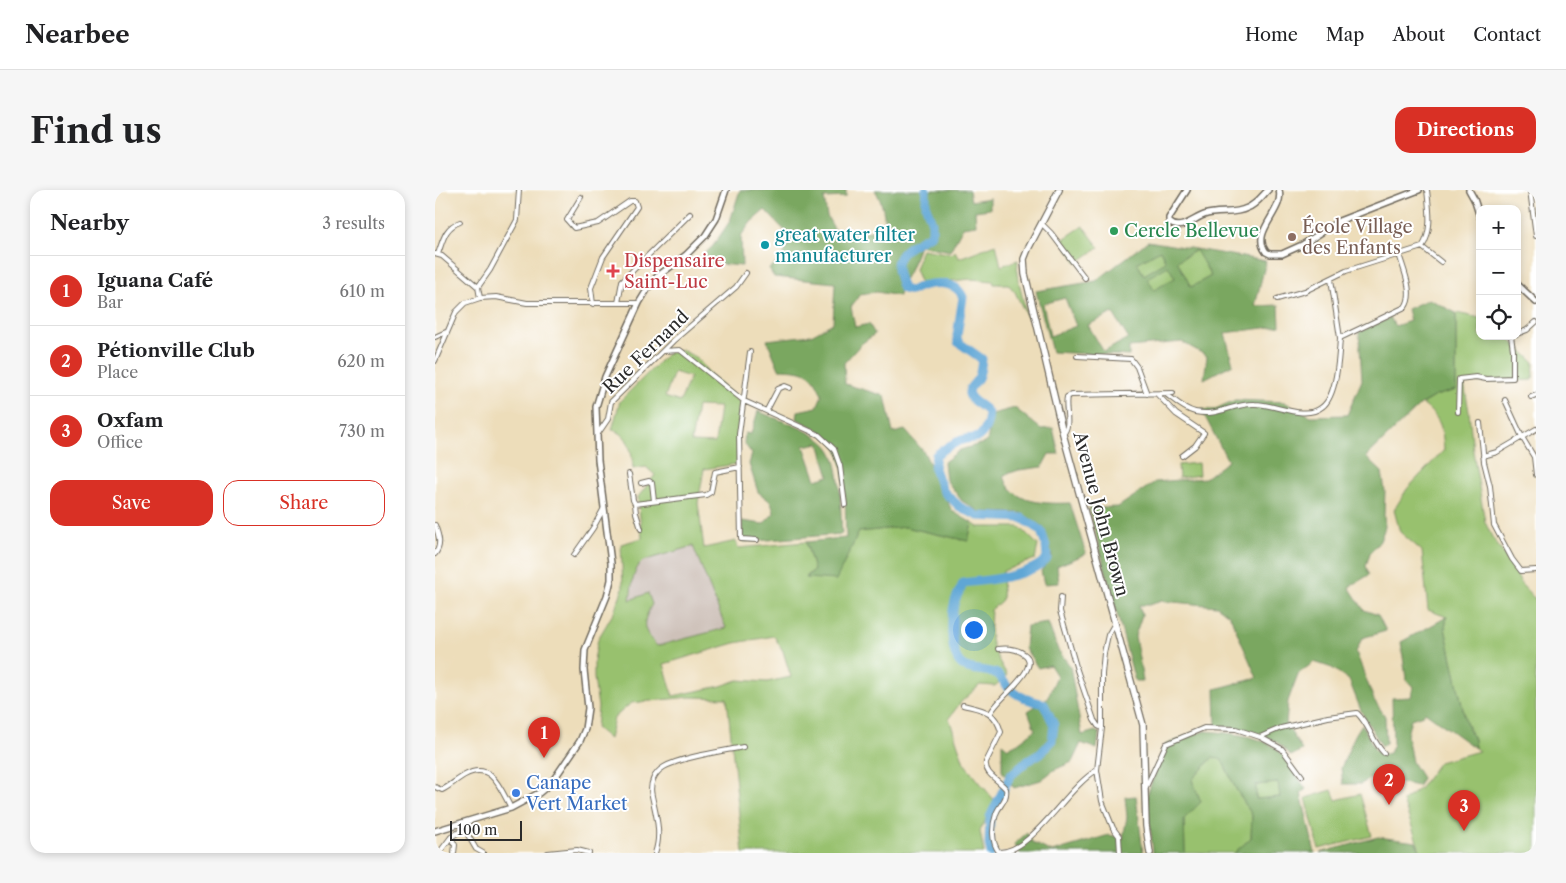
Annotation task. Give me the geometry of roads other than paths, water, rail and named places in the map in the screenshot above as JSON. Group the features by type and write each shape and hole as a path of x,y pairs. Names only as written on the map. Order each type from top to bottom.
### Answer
{"main road":[{"name":"Avenue John Brown","path":"1059,190 1028,249 1024,260 1025,274 1063,434 1143,725 1146,826 1151,853"}],"street":[{"path":"480,298 479,287 516,224 519,190"},
{"path":"435,831 511,808 539,793 552,782 580,741 585,729 588,708 584,670 585,650 603,608 611,580 611,562 597,435 596,407 599,392 639,303 650,284 686,255 705,236 716,219 726,190"},
{"path":"1187,190 1169,218 1169,222 1173,226 1180,226 1208,214 1237,212 1246,209 1252,206 1268,190"},
{"path":"1279,190 1279,200 1261,237 1263,248 1266,252 1277,254 1282,254 1302,245 1339,221 1419,190"},
{"path":"1277,299 1305,291 1346,271 1422,247 1428,235 1427,190"},
{"path":"1469,190 1476,205"},
{"path":"1529,190 1536,236"},
{"path":"581,197 567,220 574,228 598,223 630,201 635,201 637,207 603,257 591,288 593,304"},
{"path":"618,303 622,281 689,214"},
{"path":"460,222 447,230 437,254 442,256 479,287"},
{"path":"1042,224 1085,278"},
{"path":"1422,247 1441,262"},
{"path":"1340,338 1405,307 1409,302 1410,293 1399,254"},
{"name":"Rue Fernand","path":"597,435 608,419 611,402 663,351 736,287 746,273"},
{"path":"1166,394 1193,412 1213,414 1241,404 1276,406 1309,413 1323,407 1334,388 1339,359 1340,338 1331,279"},
{"path":"1521,288 1536,302"},
{"path":"435,362 456,312 465,303 480,298 496,297 527,303 639,303"},
{"path":"1521,332 1536,322"},
{"path":"435,338 447,332"},
{"path":"1458,412 1459,379 1513,378 1512,340"},
{"path":"663,351 680,350 744,401 819,435 834,449 840,466 845,505"},
{"path":"750,352 739,434 741,539 757,540"},
{"path":"1077,356 1131,359 1137,368 1147,394"},
{"path":"767,410 778,388 785,386 790,388"},
{"path":"1063,434 1066,430 1067,422 1067,396 1173,393"},
{"path":"1156,394 1176,414 1204,433 1195,446 1182,456"},
{"path":"1531,398 1536,395"},
{"path":"1505,400 1522,437 1534,457 1536,475"},
{"path":"1480,423 1483,456 1490,486 1494,524 1512,560 1521,571 1536,570"},
{"path":"1483,456 1497,452 1536,429"},
{"path":"635,504 706,495 711,492 715,472 740,467"},
{"path":"629,474 641,529"},
{"path":"641,483 649,481 652,483 654,501"},
{"path":"574,555 604,508"},
{"path":"435,525 440,541 439,549 435,554"},
{"path":"1061,597 1060,611 1079,676 1094,720 1102,728"},
{"path":"1115,623 1108,635 1104,653 1102,728 1097,770 1102,801 1113,828 1119,836 1121,853"},
{"path":"991,712 1025,675 1030,659 1023,653 1013,649 998,649"},
{"path":"963,705 991,712 997,720 1001,732 985,767 1007,789 1006,798 996,813 993,830 996,848 999,852 1005,852 1025,843 1082,780 1097,770"},
{"path":"1260,737 1281,728 1328,717 1357,713 1364,720 1379,748 1384,753"},
{"path":"1213,723 1213,729"},
{"path":"1144,793 1165,744 1204,728 1236,729 1260,737 1282,749 1302,776"},
{"path":"655,853 659,840 659,829 650,791 651,781 664,767 677,761 743,747"},
{"path":"435,787 441,790 465,775 481,772 489,774 496,780 511,808"},
{"path":"461,823 476,849 483,853"},
{"path":"439,853 451,837 465,828"},
{"path":"451,837 455,845 454,853"},
{"path":"548,853 577,850 589,853"}],"waterway":[{"path":"926,190 926,206 932,223 932,234 910,246 901,254 897,265 898,274 903,289 911,291 924,285 947,284 959,291 963,297 957,336 958,342 982,359 979,376 971,387 969,394 972,400 988,413 988,420 982,433 978,437 959,441 936,455 934,469 944,492 960,507 978,516 1022,518 1041,531 1046,546 1047,558 1031,570 996,579 963,583 954,607 952,624 953,643 957,659 961,664 964,667 997,674 1015,693 1044,704 1054,725 1052,741 1041,753 1026,762 1010,776 990,817 989,845 991,853"}],"place":[{"name":"Cercle Bellevue","path":"1114,231"},
{"name":"École Village des Enfants","path":"1292,237"},
{"name":"great water filter manufacturer","path":"765,245"},
{"name":"Dispensaire Saint-Luc","path":"613,271"},
{"name":"Iguana Café","path":"544,758"},
{"name":"Canape Vert Market","path":"516,793"},
{"name":"Pétionville Club","path":"1389,805"},
{"name":"Oxfam","path":"1464,831"}]}
